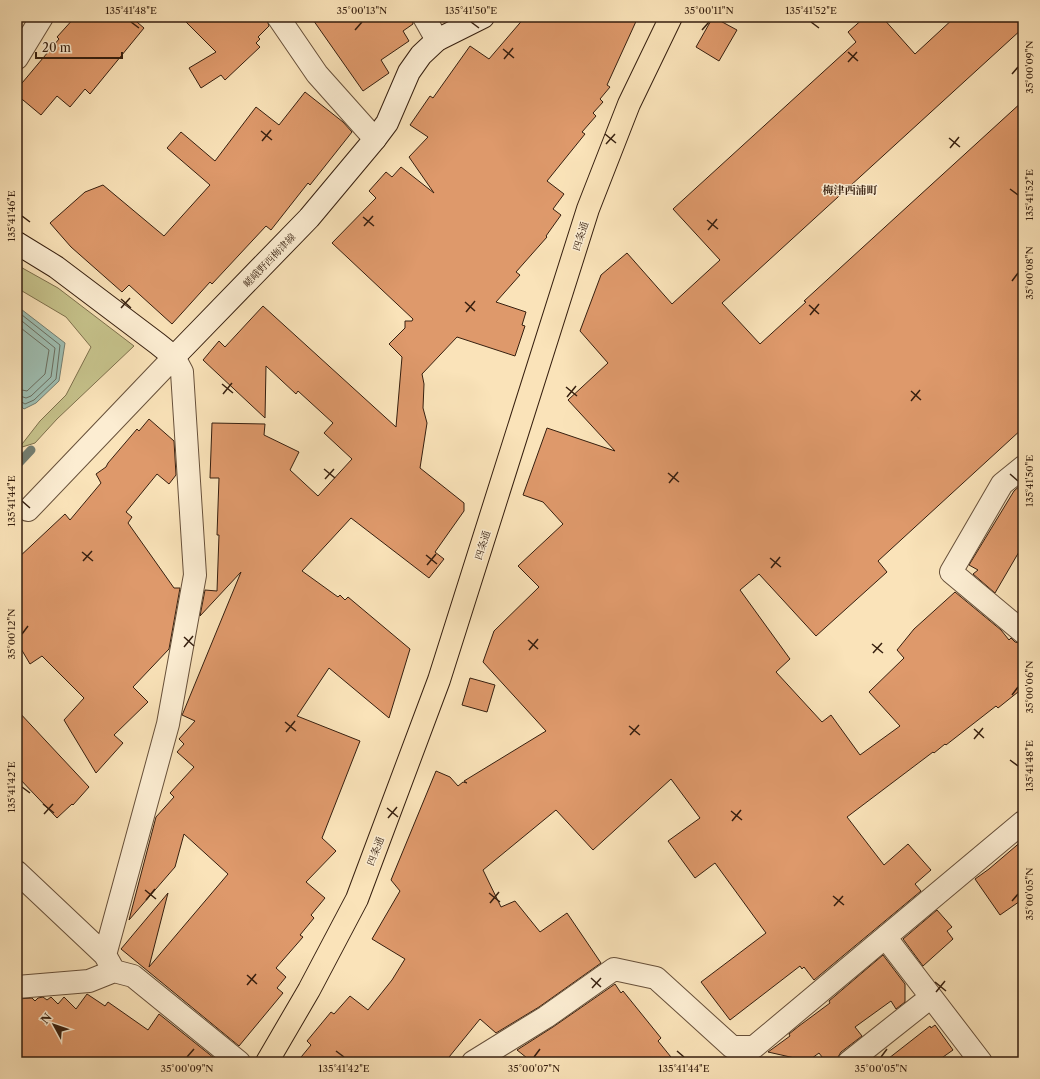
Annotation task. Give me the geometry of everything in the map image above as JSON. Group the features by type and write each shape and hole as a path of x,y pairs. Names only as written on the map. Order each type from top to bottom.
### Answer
{"main road":[{"name":"四条通","path":"267,1062 309,990 357,899 439,680 588,210 629,104 671,17"}],"street":[{"path":"17,58 42,17"},
{"path":"278,17 317,74 375,139"},
{"path":"424,17 437,40"},
{"name":"嵯峨野西梅津線","path":"28,510 309,218 387,123 409,72 421,55 437,40 483,17"},
{"path":"17,243 56,267 174,357 182,372 195,575 168,724 109,963 89,981 17,987"},
{"path":"1023,467 1002,484 951,572 1023,632"},
{"path":"732,1047 754,1047 1023,822"},
{"path":"17,872 109,963 133,976 239,1062"},
{"path":"886,938 979,1061"},
{"path":"473,1062 546,1016 614,969 656,978 732,1047 752,1062"},
{"path":"849,1062 931,998"}],"shaded area":[{"path":"17,265 58,288 134,346 57,419 35,443 19,448 40,421 66,395 91,347 66,317 17,288"}],"water":[{"path":"17,306 65,343 59,381 36,403 24,409 17,403"}],"building":[{"path":"75,17 131,17 144,28 90,94 85,89 70,107 57,96 41,115 17,95 17,89 59,39 57,37"},
{"path":"181,17 266,17 269,26 258,37 260,39 256,43 260,47 225,80 221,75 201,88 189,68 216,52"},
{"path":"311,17 412,17 413,24 403,31 409,41 381,60 389,73 363,91"},
{"path":"525,17 638,17 607,85 610,87 600,99 603,102 593,113 596,116 582,132 585,134 547,181 564,194 553,209 561,215 546,236 547,237 516,272 520,275 496,302 526,312 522,325 525,326 515,356 457,337 422,374 424,384 423,408 427,423 420,468 464,503 464,511 435,552 444,559 429,578 351,518 302,571 338,597 340,595 345,600 348,597 410,649 389,718 329,668 297,716 360,741 322,838 336,851 306,882 325,898 311,915 314,918 300,935 303,937 276,968 286,977 277,988 283,993 239,1046 121,949 168,893 149,967 228,874 184,834 175,867 129,920 156,817 174,797 170,793 194,767 177,752 184,744 179,739 195,721 182,715 241,572 200,616 205,590 217,591 219,478 210,478 212,423 265,424 264,435 299,452 290,470 318,496 352,459 324,433 333,423 298,391 296,394 266,366 265,418 203,360 219,341 225,347 263,306 396,427 402,357 389,344 405,328 405,321 412,321 413,319 332,243 376,198 369,191 386,172 392,177 401,167 434,193 409,157 428,137 410,125 430,96 433,98 470,46 489,59"},
{"path":"713,17 737,30 719,61 696,47"},
{"path":"865,17 882,17 915,54 955,17 1023,17 1023,28 722,303 760,344 806,302 804,301 1023,101 1023,428 878,561 887,572 816,636 759,574 740,590 790,659 776,672 822,722 831,715 860,755 900,726 869,692 904,658 897,650 914,629 955,592 1001,630 1009,640 1011,638 1015,642 1023,644 1023,688 998,708 996,706 946,745 945,744 934,753 933,752 847,817 884,865 908,844 931,870 915,884 921,891 814,980 804,967 802,969 800,966 730,1020 701,982 766,933 715,863 695,878 668,841 700,818 671,779 593,850 556,810 483,870 501,907 515,901 540,932 567,913 601,963 539,1007 496,1033 480,1019 445,1062 297,1062 311,1045 307,1041 331,1012 334,1014 350,996 368,1010 392,980 405,959 372,939 400,891 391,880 436,771 450,777 458,786 463,782 467,783 464,781 546,731 483,662 494,631 539,587 518,566 563,524 543,502 523,495 547,428 615,451 568,400 608,363 580,331 601,275 627,253 672,304 720,260 673,209 856,42 848,32"},
{"path":"305,92 343,122 352,132 310,185 308,183 271,230 266,226 212,284 210,282 172,324 129,285 122,292 71,247 50,223 85,192 103,185 164,236 210,185 167,148 181,132 215,161 256,107 279,125"},
{"path":"149,419 174,441 176,475 169,484 157,474 126,512 132,517 128,523 174,588 180,588 169,649 133,687 148,702 114,735 123,743 96,773 64,720 84,698 42,656 30,664 17,642 17,559 65,514 70,520 101,483 96,474 106,467 137,429 139,431"},
{"path":"1023,483 1023,545 995,593 973,574 978,570 969,565 1014,491"},
{"path":"470,678 495,685 487,712 462,705"},
{"path":"17,710 89,787 73,805 72,804 57,818 17,776"},
{"path":"1023,840 1023,899 1000,915 975,879"},
{"path":"937,910 952,927 947,931 953,939 923,966 903,939"},
{"path":"883,955 905,984 905,1002 896,1009 891,1001 855,1027 862,1036 841,1052 837,1062 826,1062 819,1053 808,1061 768,1052 830,1003 829,1001"},
{"path":"615,984 621,993 623,991 661,1038 658,1041 675,1062 532,1062 517,1050 553,1027"},
{"path":"87,994 105,1006 108,1002 148,1030 159,1014 219,1062 17,1062 17,999 32,998 35,1001 38,998 43,997 47,1000 51,997 58,1004 64,997 76,1009"},
{"path":"935,1025 953,1050 936,1062 884,1062 930,1026 931,1028"}],"waterway":[{"path":"17,465 31,450"}],"district":[{"name":"梅津西浦町","path":"850,190"}]}
